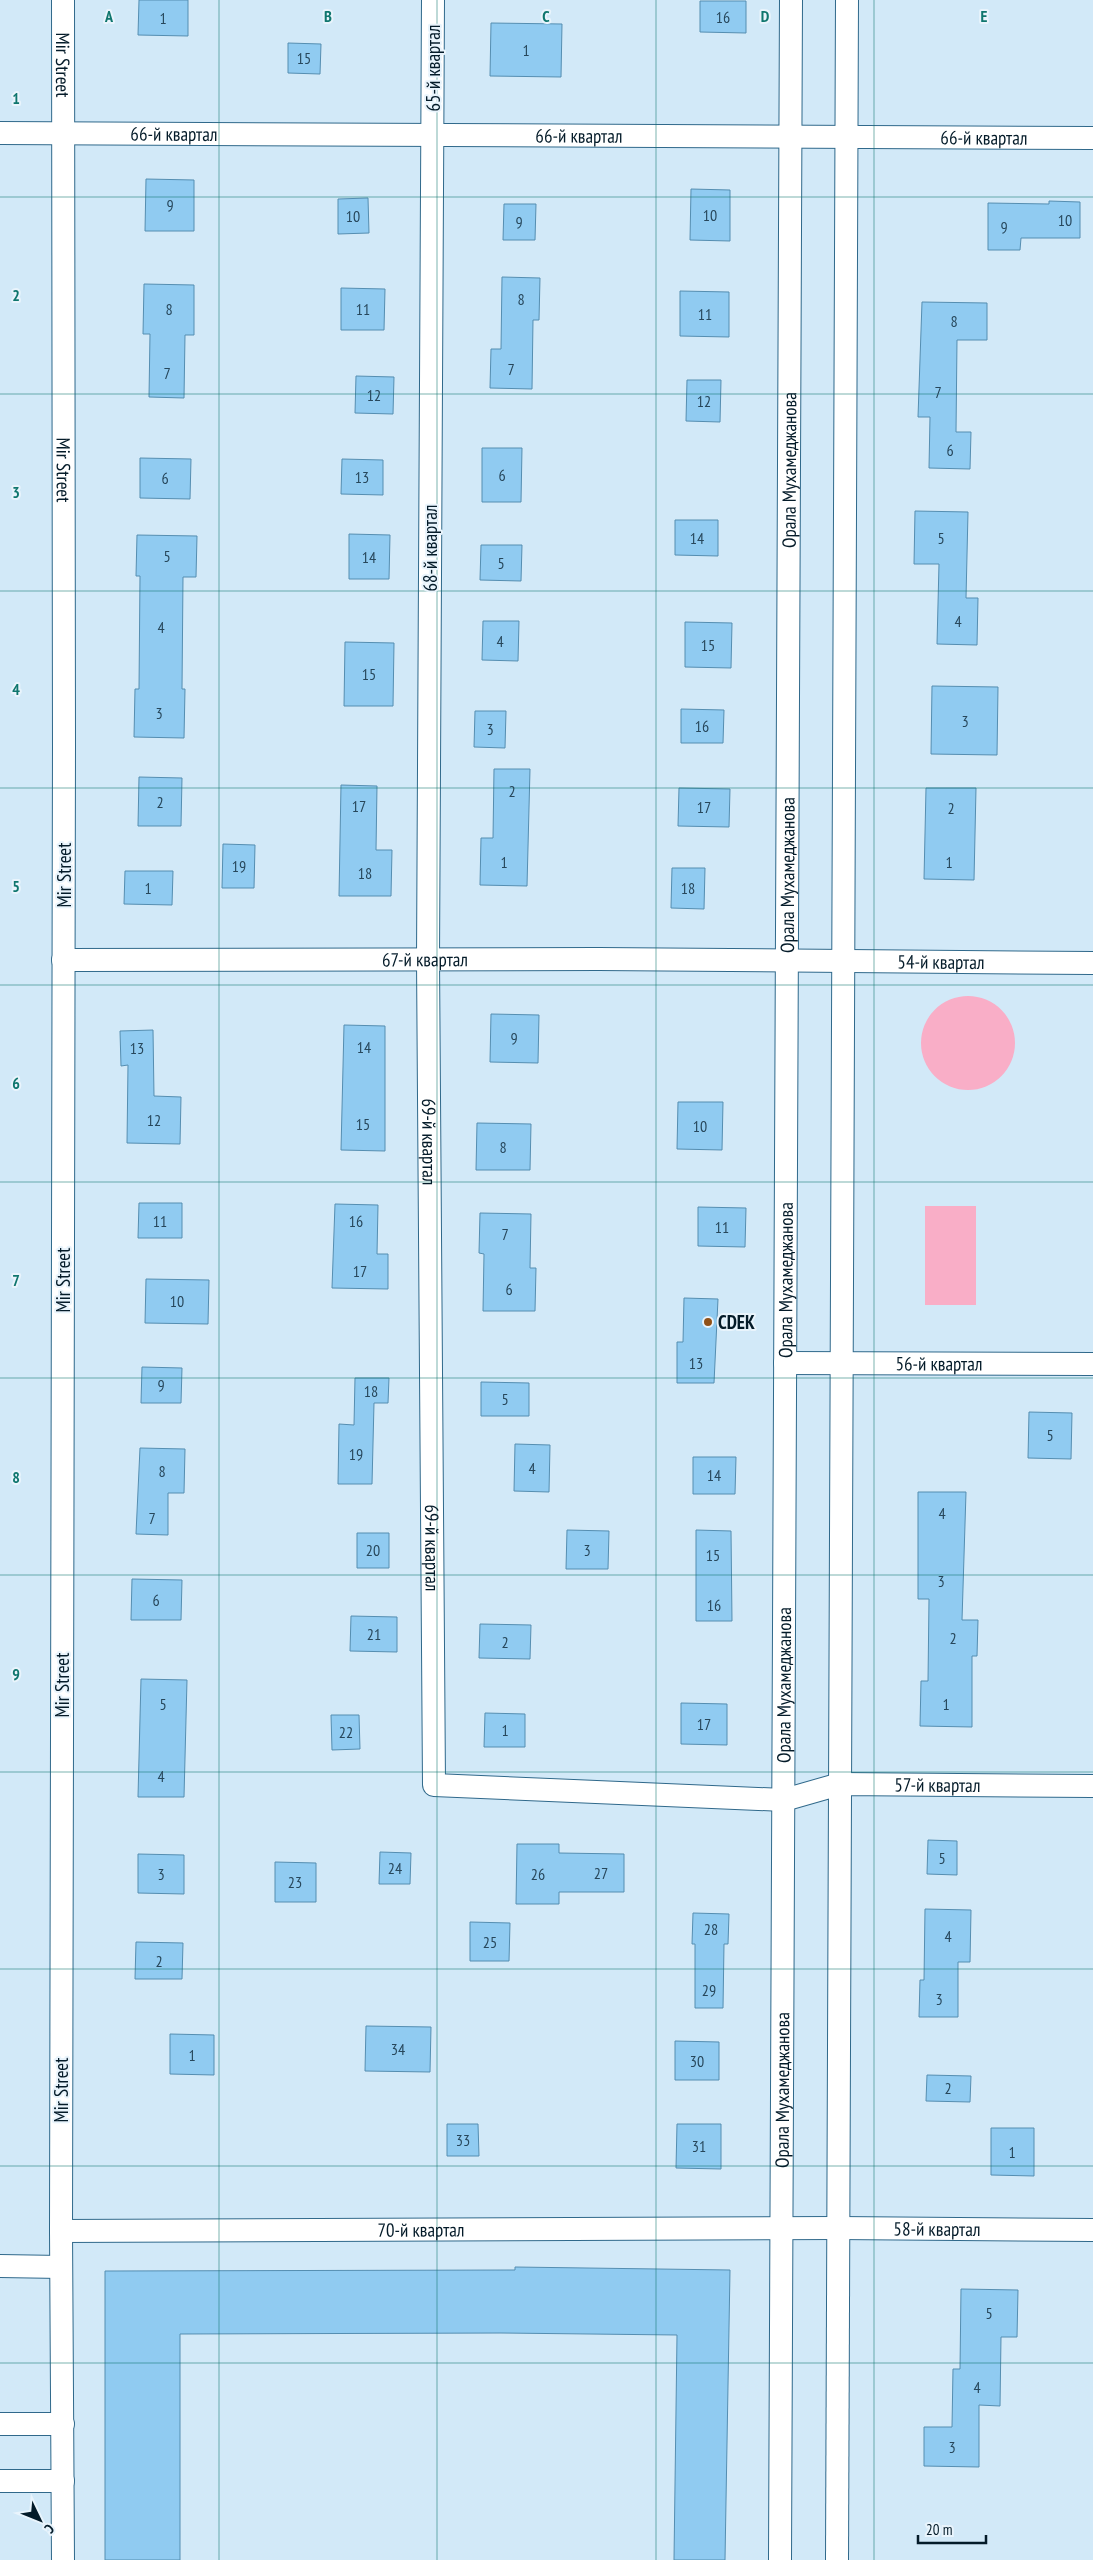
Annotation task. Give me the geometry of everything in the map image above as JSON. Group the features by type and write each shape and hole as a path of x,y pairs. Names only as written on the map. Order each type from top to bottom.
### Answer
{"street":[{"name":"Mir Street","path":"63,0 61,2231 63,2560"},
{"name":"65-й квартал","path":"433,0 433,135"},
{"name":"Орала Мухамеджанова","path":"780,2560 791,0"},
{"path":"836,2560 847,0"},
{"name":"66-й квартал","path":"0,133 1093,138"},
{"name":"68-й квартал","path":"428,960 433,135"},
{"name":"67-й квартал","path":"63,960 787,961"},
{"name":"69-й квартал","path":"428,960 434,1785 784,1800"},
{"name":"54-й квартал","path":"787,961 1093,963"},
{"name":"56-й квартал","path":"785,1363 1093,1364"},
{"name":"57-й квартал","path":"784,1800 840,1784 1093,1786"},
{"name":"70-й квартал","path":"61,2231 781,2229"},
{"name":"58-й квартал","path":"781,2229 1093,2230"},
{"path":"0,2266 61,2267"},
{"path":"0,2424 63,2424"},
{"path":"0,2481 63,2481"}],"shaded area":[{"path":"968,996 986,999 1001,1010 1012,1025 1015,1043 1012,1061 1001,1076 986,1087 968,1090 950,1087 935,1076 924,1061 921,1043 924,1025 935,1010 950,999"},
{"path":"925,1206 976,1206 976,1305 925,1305"}],"building":[{"path":"139,0 188,0 188,36 138,35"},
{"path":"700,1 746,1 746,33 700,32"},
{"path":"491,23 562,24 561,77 490,76"},
{"path":"288,43 321,44 320,74 288,73"},
{"path":"146,179 194,180 194,231 145,231"},
{"path":"691,189 730,190 730,241 690,240"},
{"path":"368,198 369,233 338,234 338,199"},
{"path":"1049,201 1080,202 1080,238 1021,238 1020,250 988,250 988,203 1049,204"},
{"path":"504,204 536,204 535,240 503,240"},
{"path":"502,277 540,278 539,320 533,320 532,389 490,388 491,349 501,349"},
{"path":"144,284 194,285 194,335 185,335 184,398 149,397 150,334 143,334"},
{"path":"341,288 385,289 384,330 341,330"},
{"path":"680,291 729,292 729,337 680,336"},
{"path":"922,302 987,303 987,340 957,340 956,432 971,432 970,469 929,468 930,417 918,417"},
{"path":"356,376 394,377 393,414 355,413"},
{"path":"687,380 721,380 720,422 686,421"},
{"path":"482,448 522,448 521,502 482,502"},
{"path":"140,458 191,459 190,499 140,498"},
{"path":"342,459 383,460 383,495 341,494"},
{"path":"915,511 968,512 966,598 978,598 977,645 937,644 939,564 914,564"},
{"path":"675,520 718,520 718,556 675,555"},
{"path":"349,534 390,535 389,579 349,579"},
{"path":"137,535 197,536 196,577 183,577 182,689 185,689 184,738 134,737 135,689 139,689 140,576 136,576"},
{"path":"481,545 522,545 521,581 480,580"},
{"path":"483,621 519,621 518,661 482,660"},
{"path":"685,622 732,623 731,668 685,667"},
{"path":"345,642 394,643 393,706 344,706"},
{"path":"932,686 998,687 997,755 931,754"},
{"path":"681,709 724,710 723,743 681,743"},
{"path":"475,711 506,711 505,748 474,747"},
{"path":"494,769 530,769 527,886 480,885 481,838 493,838"},
{"path":"139,777 182,778 181,826 138,826"},
{"path":"341,785 377,786 376,850 392,850 391,896 339,896"},
{"path":"679,788 730,789 729,827 678,826"},
{"path":"926,788 976,788 974,880 924,879"},
{"path":"223,844 255,845 254,888 222,888"},
{"path":"672,868 705,868 704,909 671,908"},
{"path":"125,871 173,871 172,905 124,904"},
{"path":"491,1014 539,1015 538,1063 490,1062"},
{"path":"344,1025 385,1026 385,1151 341,1150"},
{"path":"153,1030 154,1096 181,1097 180,1144 127,1143 128,1065 121,1066 120,1031"},
{"path":"678,1102 723,1102 722,1150 677,1149"},
{"path":"477,1123 531,1124 530,1170 476,1170"},
{"path":"139,1203 182,1203 182,1238 138,1238"},
{"path":"335,1204 378,1205 377,1254 388,1254 388,1289 332,1288"},
{"path":"698,1207 746,1208 745,1247 698,1246"},
{"path":"480,1213 531,1214 530,1268 536,1268 535,1311 483,1311 484,1254 479,1253"},
{"path":"146,1279 209,1280 208,1324 145,1323"},
{"path":"684,1298 718,1299 714,1383 677,1383 677,1342 683,1342"},
{"path":"142,1367 182,1368 181,1403 141,1403"},
{"path":"355,1378 389,1378 388,1403 374,1403 372,1484 338,1484 339,1424 354,1425"},
{"path":"481,1382 529,1383 529,1416 481,1416"},
{"path":"1029,1412 1072,1413 1071,1459 1028,1458"},
{"path":"515,1444 550,1445 549,1492 514,1491"},
{"path":"140,1448 185,1449 184,1493 168,1493 168,1535 136,1534"},
{"path":"693,1457 736,1457 735,1494 693,1494"},
{"path":"918,1492 966,1492 962,1620 978,1620 977,1656 972,1656 972,1727 920,1726 921,1681 928,1681 929,1599 918,1599"},
{"path":"567,1530 609,1531 608,1569 566,1569"},
{"path":"696,1530 731,1531 732,1621 696,1621"},
{"path":"357,1533 389,1533 389,1568 357,1568"},
{"path":"132,1579 182,1580 181,1620 131,1620"},
{"path":"351,1616 397,1617 397,1652 350,1651"},
{"path":"480,1624 531,1625 530,1659 479,1658"},
{"path":"141,1679 187,1680 184,1797 138,1797"},
{"path":"681,1703 727,1704 727,1745 681,1744"},
{"path":"485,1713 525,1714 525,1747 484,1747"},
{"path":"331,1715 359,1715 360,1749 332,1750"},
{"path":"928,1840 957,1841 957,1875 927,1874"},
{"path":"517,1844 559,1844 559,1853 624,1854 624,1892 559,1892 559,1904 516,1904"},
{"path":"380,1852 411,1853 410,1884 379,1884"},
{"path":"138,1854 184,1855 184,1894 138,1893"},
{"path":"275,1862 316,1863 316,1902 275,1902"},
{"path":"925,1909 971,1910 970,1962 958,1962 958,2017 919,2017 920,1980 924,1980"},
{"path":"693,1913 729,1914 728,1944 724,1944 723,2008 695,2008 695,1944 692,1944"},
{"path":"470,1922 510,1923 509,1961 470,1961"},
{"path":"136,1942 183,1943 182,1979 135,1979"},
{"path":"366,2026 431,2027 430,2072 365,2071"},
{"path":"170,2034 214,2035 214,2075 170,2074"},
{"path":"675,2041 719,2042 719,2080 675,2080"},
{"path":"927,2075 971,2076 970,2102 926,2101"},
{"path":"447,2124 478,2124 479,2156 447,2156"},
{"path":"677,2124 721,2124 721,2169 676,2168"},
{"path":"991,2128 1034,2128 1034,2176 991,2175"},
{"path":"515,2267 730,2270 725,2560 674,2560 677,2335 501,2333 180,2334 180,2560 105,2560 105,2271 515,2270"},
{"path":"961,2289 1018,2290 1017,2337 1001,2337 1000,2406 979,2405 979,2467 924,2466 924,2427 952,2427 953,2369 960,2369"}],"place":[{"name":"CDEK","path":"708,1322"}]}
